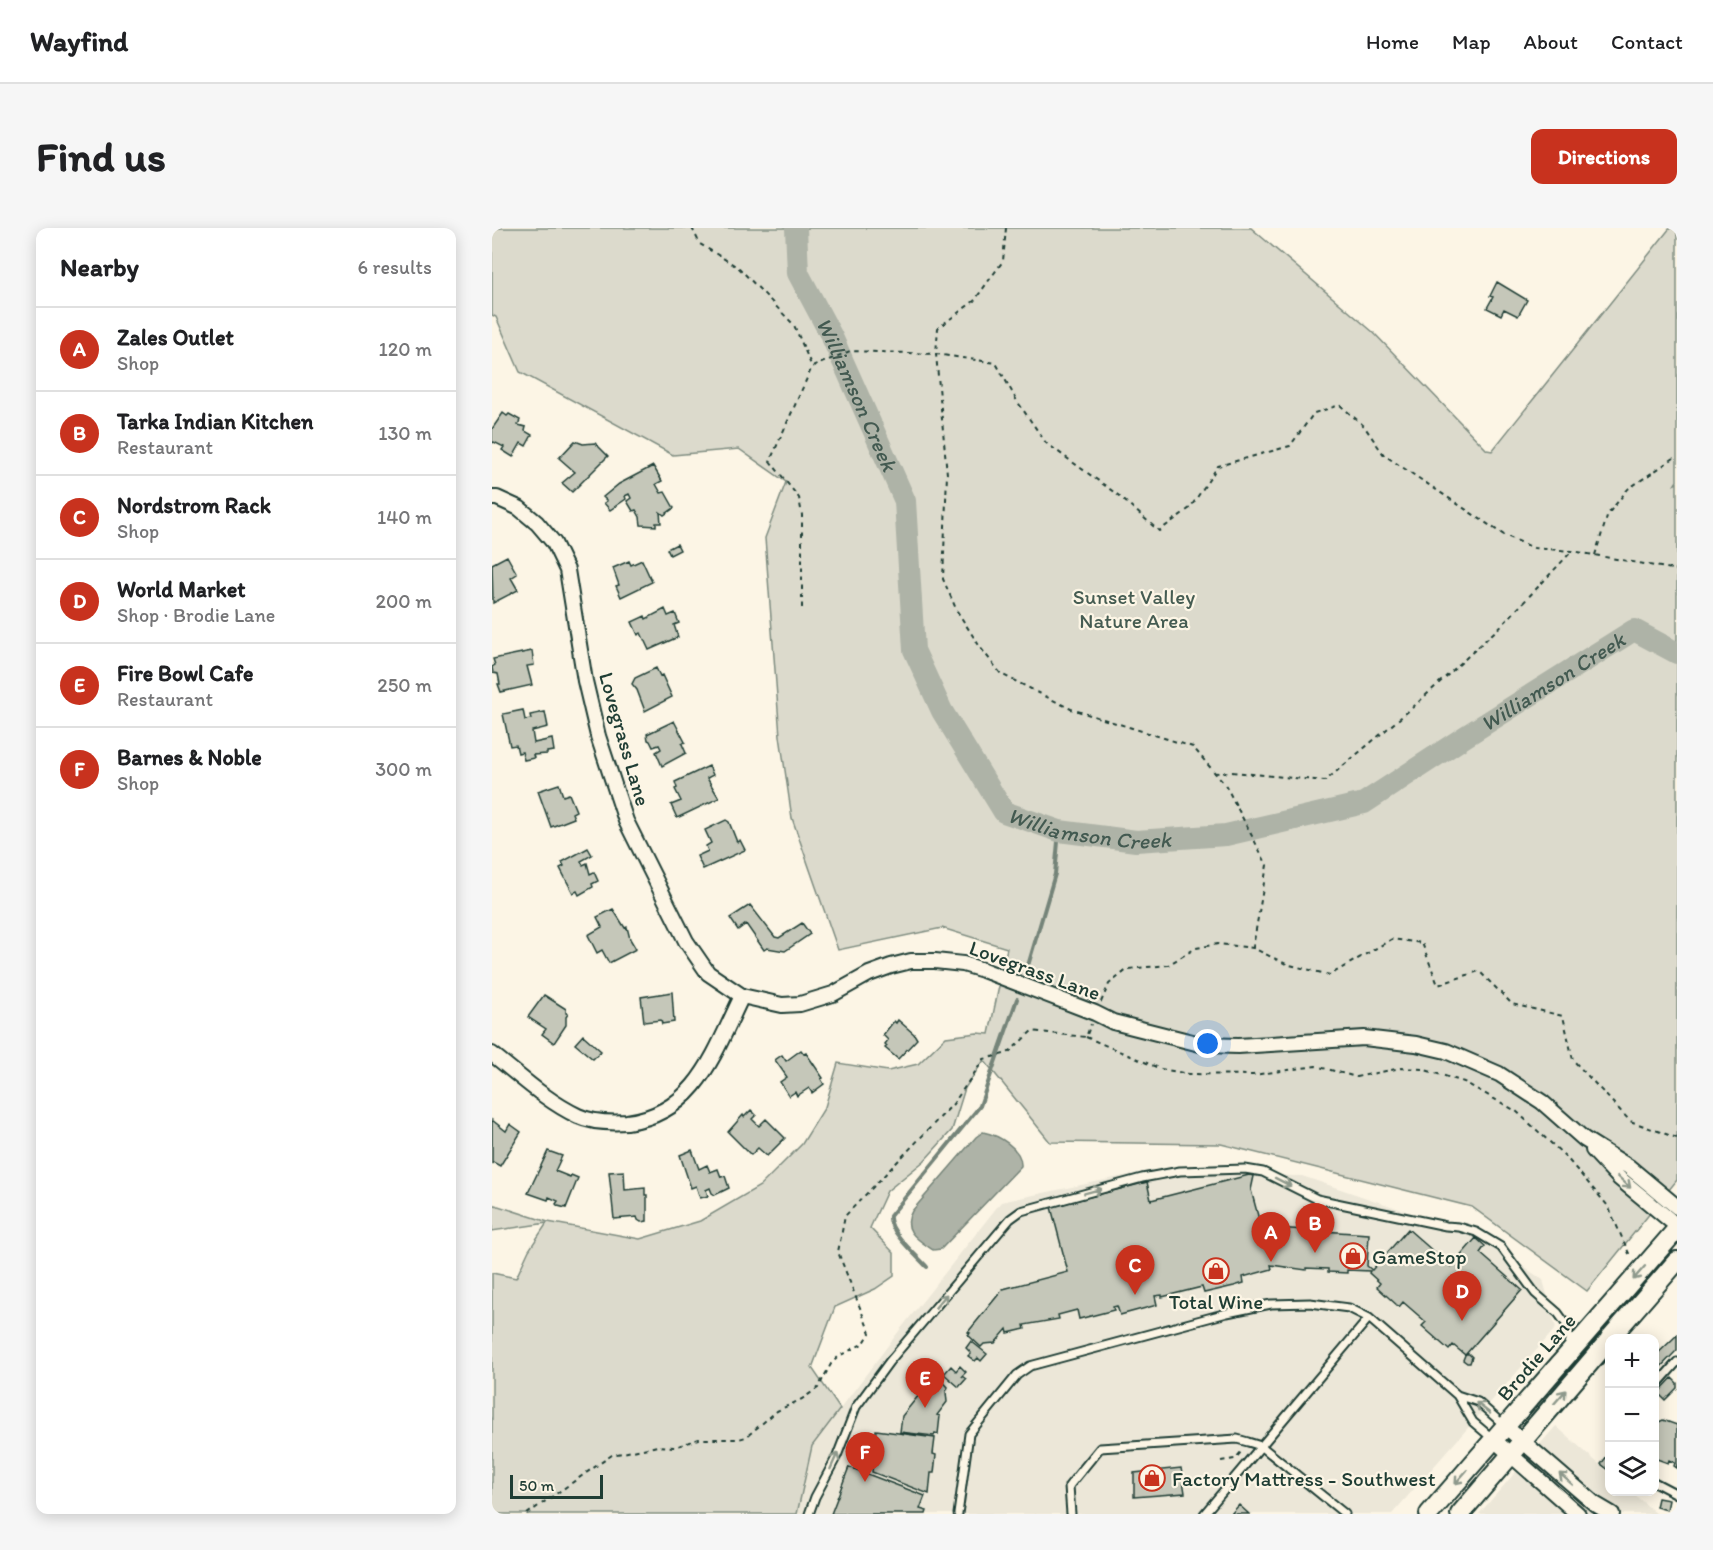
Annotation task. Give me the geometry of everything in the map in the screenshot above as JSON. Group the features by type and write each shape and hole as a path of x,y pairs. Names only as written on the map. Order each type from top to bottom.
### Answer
{"main road":[{"name":"Brodie Lane","path":"1429,1514 1677,1228"},
{"name":"Brodie Lane","path":"1614,1334 1677,1261"},
{"name":"Brodie Lane","path":"1460,1514 1605,1345"}],"street":[{"name":"Lovegrass Lane","path":"492,498 519,508 537,523 554,543 567,570 585,681 598,736 626,821 686,942 708,973 742,996 782,1005 800,1004 833,994 869,974 891,966 911,961 935,961 963,964 983,970 1113,1022 1204,1045 1238,1046 1364,1038 1416,1044 1446,1051 1499,1074 1542,1102 1584,1139 1619,1178 1677,1228"},
{"path":"492,1054 561,1107 581,1117 609,1123 638,1120 674,1105 689,1093 709,1062 742,996"},
{"name":"Lovegrass Lane","path":"1584,1139 1629,1167 1677,1207"},
{"path":"1499,1433 1578,1514"},
{"path":"1516,1448 1612,1514"}],"lane":[{"path":"809,1514 815,1497 837,1456 856,1407 889,1362 1010,1219 1021,1211 1142,1178 1180,1171 1245,1169 1263,1172 1317,1199 1476,1232 1501,1247 1535,1293 1558,1313 1566,1324 1570,1339 1566,1358"},
{"path":"958,1514 969,1434 1017,1375 1030,1366 1227,1313 1271,1304 1310,1303 1349,1308 1369,1318 1457,1395 1473,1422 1499,1433"},
{"path":"1204,1514 1369,1318"},
{"path":"1659,1382 1677,1362"},
{"path":"1457,1395 1478,1402 1499,1433"},
{"path":"1071,1514 1069,1486 1100,1448 1237,1439 1261,1446 1345,1514"},
{"path":"1659,1485 1677,1494"}],"path":[{"path":"692,228 700,244 739,268 794,325 812,367"},
{"path":"1006,228 1003,261 974,301 938,328 936,354 946,474 943,579 957,611 1001,674 1071,709 1193,747 1226,786 1267,865 1253,948"},
{"path":"802,608 799,498 770,460 812,367 850,351 936,354 996,363 1017,401 1046,443 1118,495 1159,531 1190,508 1218,466 1290,446 1314,413 1340,405 1364,426 1384,454 1504,535 1534,548 1572,551 1677,570"},
{"path":"1595,555 1608,514 1628,489 1677,456"},
{"path":"1214,773 1232,772 1325,781 1412,708 1504,623 1572,551"},
{"path":"1086,1037 1109,984 1128,969 1168,965 1196,948 1218,944 1253,948 1286,964 1330,975 1392,939 1422,943 1438,985 1479,971 1512,1004 1563,1016 1573,1060 1630,1121 1677,1138"},
{"path":"527,1514 612,1455 658,1446 675,1448 699,1439 746,1437 777,1411 818,1388 831,1364 839,1356 864,1343 870,1333 838,1252 845,1216 953,1104 984,1059 1008,1053 1032,1030 1086,1037 1161,1069 1189,1074 1253,1075 1316,1066 1356,1077 1401,1068 1422,1069 1464,1082 1515,1111 1565,1156 1608,1206 1635,1266"},
{"path":"1221,1461 1235,1459 1241,1452"}],"shaded area":[{"path":"983,1132 1008,1143 1018,1154 1021,1166 941,1249 933,1250 912,1234 908,1224 909,1218 912,1211 976,1137"},
{"path":"1138,1173 1302,1176 1476,1235 1543,1280 1556,1328 1392,1514 792,1514 812,1446 1001,1202"},
{"path":"1556,1426 1605,1469 1605,1496 1636,1496 1657,1514 1479,1514"}],"green space":[{"name":"Sunset Valley Nature Area","path":"492,228 1251,228 1373,332 1487,450 1492,451 1670,228 1677,228 1677,481 1675,484 1677,483 1677,1180 1587,1291 1472,1207 1221,1144 1050,1142 984,1060 965,1088 952,1130 924,1161 887,1191 870,1228 894,1253 894,1276 875,1289 835,1307 812,1368 840,1409 812,1446 797,1514 492,1514 492,1273 516,1278 529,1250 547,1223 492,1231 492,1204 548,1222 640,1239 700,1221 760,1186 802,1144 825,1107 838,1063 888,1071 918,1064 946,1037 977,1033 989,1034 1007,948 942,928 838,950 792,818 780,736 765,538 786,482 739,449 673,455 520,372 496,317 492,315"}],"building":[{"path":"1497,282 1527,300 1518,316 1504,309 1501,315 1487,308"},
{"path":"503,413 520,420 518,425 526,427 525,431 532,435 526,446 521,443 513,457 502,450 504,447 492,443 492,429"},
{"path":"575,441 583,444 595,443 608,456 572,492 562,483 575,472 559,458"},
{"path":"653,466 662,481 656,484 661,493 665,492 674,508 664,515 660,512 661,523 656,523 656,526 641,525 636,510 633,511 627,501 631,498 629,494 625,496 626,499 610,510 604,503 607,501 603,497 619,484"},
{"path":"677,544 680,550 670,555 667,549"},
{"path":"507,556 517,574 511,578 518,590 493,603 492,564"},
{"path":"642,560 652,582 621,597 616,586 619,585 613,568 629,561 631,565"},
{"path":"665,609 668,616 675,613 679,623 674,625 678,637 649,650 641,633 638,635 632,622 645,616 646,619"},
{"path":"532,651 534,665 527,666 532,685 501,692 498,674 493,673 492,667 495,665 493,659"},
{"path":"656,668 660,676 662,675 672,697 645,711 637,690 632,684 635,678"},
{"path":"523,710 525,720 531,719 530,715 545,712 548,727 532,731 534,743 552,739 554,751 533,755 534,758 524,760 522,752 518,753 516,745 510,746 503,714"},
{"path":"674,721 685,742 682,744 686,753 662,766 656,752 661,749 659,745 653,747 647,734"},
{"path":"709,766 713,775 707,778 719,798 677,818 671,805 681,801 675,789 677,788 675,782"},
{"path":"559,784 563,796 569,794 576,811 572,813 574,818 551,827 538,791"},
{"path":"726,820 737,842 740,840 745,850 703,869 697,856 708,851 706,846 711,843 705,830"},
{"path":"588,848 592,855 581,861 583,865 587,863 590,874 594,872 598,881 592,884 593,887 579,895 577,891 573,893 560,868 564,866 562,862"},
{"path":"750,905 775,937 779,938 802,923 810,934 785,951 767,948 764,950 746,924 738,930 730,918"},
{"path":"613,909 625,928 627,927 636,949 609,963 602,950 597,953 588,935 602,927 597,917"},
{"path":"672,992 674,1022 662,1024 661,1020 644,1022 641,997"},
{"path":"544,995 566,1009 568,1014 566,1025 554,1043 542,1034 546,1029 528,1017"},
{"path":"898,1020 917,1039 898,1059 885,1048 888,1040 883,1035 894,1021 896,1023"},
{"path":"583,1035 601,1051 593,1059 575,1044"},
{"path":"801,1050 804,1054 806,1053 823,1078 821,1079 824,1084 812,1093 809,1088 797,1096 795,1092 789,1096 780,1082 787,1077 775,1060 782,1055 786,1061"},
{"path":"751,1110 756,1115 752,1119 759,1126 766,1119 785,1138 767,1156 758,1148 751,1155 728,1132 743,1115 744,1117"},
{"path":"492,1120 506,1131 510,1124 521,1132 500,1166 493,1162 492,1164"},
{"path":"692,1150 699,1169 707,1165 710,1172 718,1169 721,1177 725,1176 729,1188 715,1195 710,1188 706,1190 708,1196 700,1198 696,1186 691,1188 680,1155"},
{"path":"548,1151 562,1156 555,1171 578,1178 566,1208 558,1206 556,1204 558,1201 549,1197 548,1200 528,1193"},
{"path":"624,1171 625,1190 645,1188 647,1221 641,1222 637,1217 614,1219 609,1172"},
{"path":"1249,1175 1254,1176 1251,1190 1261,1227 1369,1234 1367,1266 1372,1270 1408,1229 1451,1267 1476,1238 1485,1246 1480,1253 1522,1290 1466,1354 1472,1357 1470,1363 1463,1360 1465,1355 1453,1345 1449,1350 1422,1326 1426,1322 1403,1302 1399,1307 1377,1287 1380,1283 1369,1273 1370,1271 1328,1272 1328,1269 1306,1268 1306,1270 1271,1265 1272,1269 1243,1277 1244,1283 1204,1293 1202,1287 1162,1297 1162,1295 1155,1296 1157,1305 1120,1315 1117,1306 1113,1307 1114,1310 1079,1319 1077,1310 1058,1315 1059,1319 1024,1325 1025,1329 1008,1333 1007,1329 995,1343 984,1344 981,1347 968,1335 970,1333 968,1332 1003,1289 1068,1272 1051,1207 1147,1182 1151,1200"},
{"path":"1677,1335 1677,1350 1659,1369 1659,1352"},
{"path":"971,1341 987,1354 981,1361 978,1358 975,1361 968,1356 971,1353 966,1348"},
{"path":"951,1366 956,1371 960,1366 966,1372 962,1376 966,1379 959,1387 944,1374"},
{"path":"936,1374 948,1387 947,1402 937,1415 940,1416 938,1434 935,1433 934,1436 900,1432 902,1416"},
{"path":"1672,1378 1677,1383 1677,1388 1665,1400 1659,1392"},
{"path":"1663,1420 1677,1425 1677,1468 1674,1466 1675,1463 1669,1460 1668,1463 1659,1460 1659,1422"},
{"path":"876,1430 935,1438 933,1454 936,1455 929,1494 872,1472"},
{"path":"849,1467 925,1496 920,1509 927,1511 926,1514 831,1514"},
{"path":"1181,1468 1185,1493 1134,1497 1134,1473"},
{"path":"1658,1498 1669,1500 1667,1510 1656,1507"},
{"path":"1239,1505 1249,1514 1231,1514"}],"waterway":[{"name":"Williamson Creek","path":"796,228 798,273 832,337 905,501 914,650 942,711 1004,812 1059,831 1136,841 1226,835 1364,803 1634,630 1677,653"},
{"path":"1027,969 1055,874 1059,831"},
{"path":"927,1267 898,1236 890,1216 980,1106 1017,999"}],"place":[{"name":"Tarka Indian Kitchen","path":"1315,1253"},
{"name":"GameStop","path":"1353,1256"},
{"name":"Zales Outlet","path":"1271,1262"},
{"name":"Total Wine","path":"1216,1271"},
{"name":"Nordstrom Rack","path":"1135,1295"},
{"name":"World Market","path":"1462,1321"},
{"name":"Fire Bowl Cafe","path":"925,1408"},
{"name":"Factory Mattress - Southwest","path":"1152,1478"},
{"name":"Barnes & Noble","path":"865,1482"}]}
